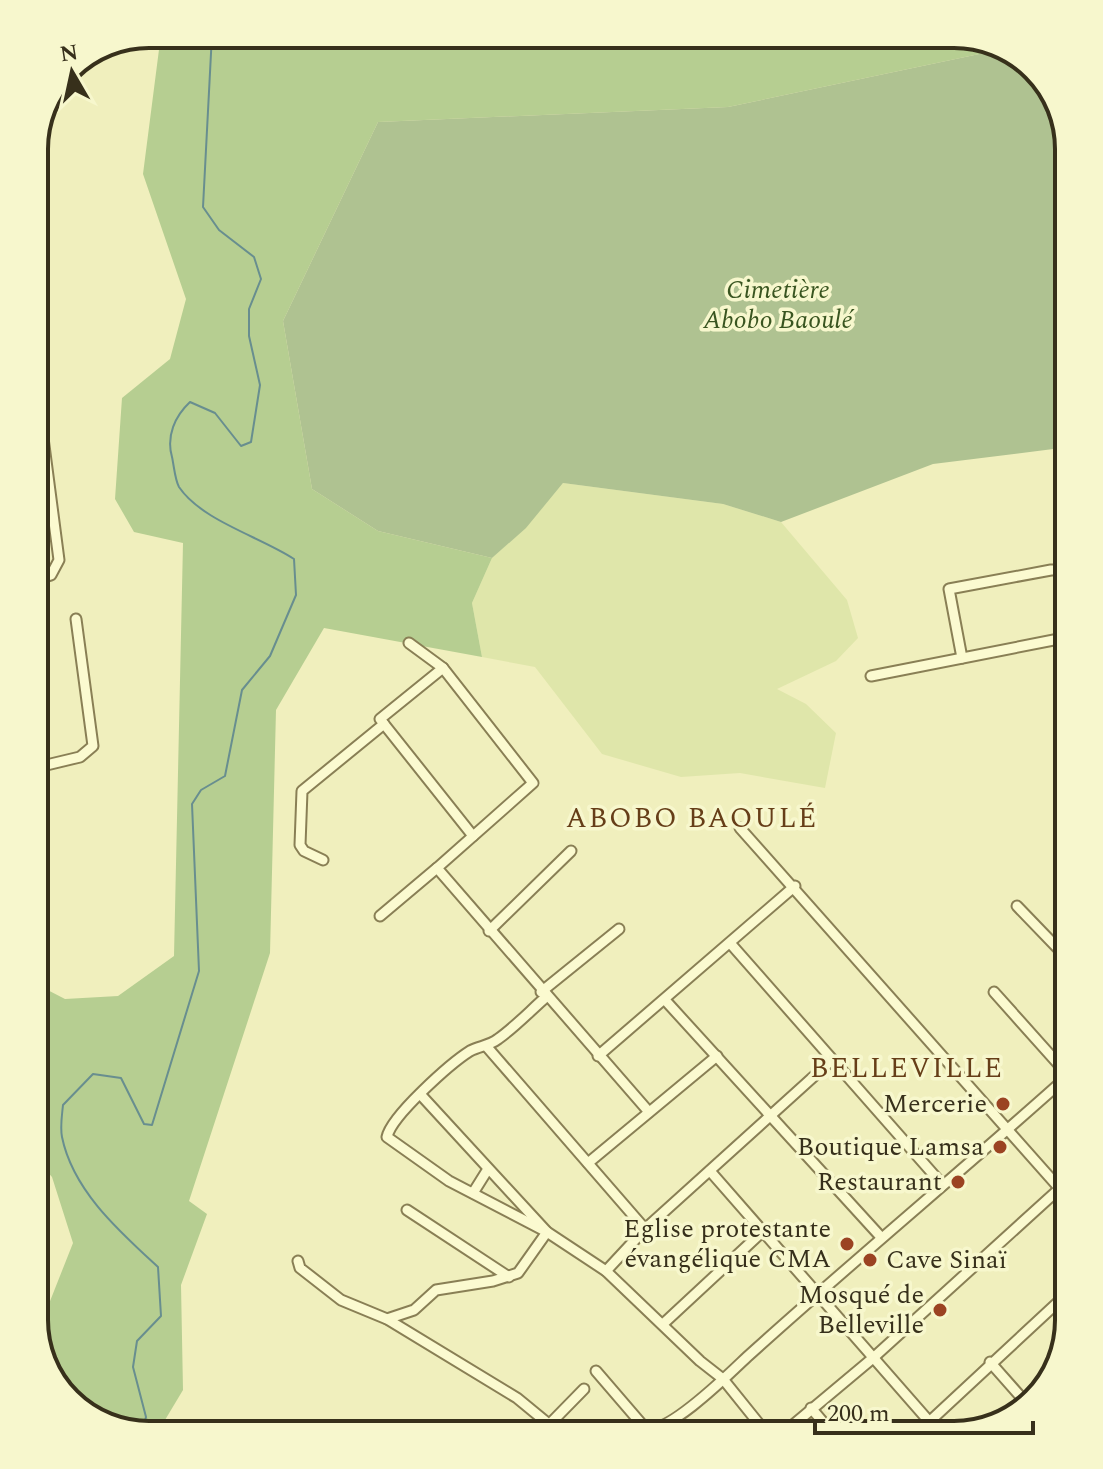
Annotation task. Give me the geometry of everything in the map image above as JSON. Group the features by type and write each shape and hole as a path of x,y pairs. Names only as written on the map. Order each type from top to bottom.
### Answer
{"street":[{"path":"48,476 59,560 48,576"},
{"path":"962,658 949,589 1055,570"},
{"path":"48,765 80,757 93,746 76,619"},
{"path":"871,676 1055,640"},
{"path":"380,916 533,783 443,668 409,643"},
{"path":"443,668 380,719 473,836"},
{"path":"323,860 304,851 300,845 302,791 384,724"},
{"path":"740,828 795,886 1055,1182"},
{"path":"489,931 571,851"},
{"path":"437,868 544,995 649,1112"},
{"path":"598,1056 795,886"},
{"path":"1017,906 1055,945"},
{"path":"619,929 487,1047 471,1050 420,1094 390,1125 387,1137 449,1181 547,1232 606,1271 723,1379 757,1421"},
{"path":"730,943 941,1183"},
{"path":"994,992 1055,1060"},
{"path":"665,1000 880,1236"},
{"path":"487,1047 645,1229"},
{"path":"588,1163 717,1056"},
{"path":"606,1271 645,1229 832,1060"},
{"path":"666,1421 689,1409 880,1236 1055,1087"},
{"path":"420,1094 547,1232"},
{"path":"473,1193 488,1169"},
{"path":"710,1171 928,1421"},
{"path":"797,1421 873,1358 1055,1193"},
{"path":"407,1210 509,1277"},
{"path":"387,1319 407,1313 436,1290 509,1277 525,1266 547,1232"},
{"path":"663,1324 761,1233"},
{"path":"298,1261 300,1268 341,1300 387,1319 517,1398 545,1421"},
{"path":"930,1421 1055,1304"},
{"path":"407,1313 410,1334"},
{"path":"990,1362 1020,1396"},
{"path":"596,1371 641,1421"},
{"path":"554,1421 584,1389"},
{"path":"811,1408 822,1421"}],"green space":[{"path":"159,48 961,48 984,53 728,107 378,122 283,321 312,489 378,531 492,558 472,603 482,657 324,628 276,710 270,953 189,1201 207,1214 181,1285 183,1390 164,1421 123,1418 98,1408 77,1392 53,1353 48,1320 48,1306 73,1243 48,1173 48,990 65,999 118,996 174,956 183,543 134,532 115,499 122,398 170,359 186,299 143,174"},
{"name":"Cimetière Abobo Baoulé","path":"984,53 1005,61 1030,82 1045,104 1054,136 1055,449 933,464 781,522 723,504 563,483 526,528 492,558 378,531 312,489 283,321 378,122 728,107"},
{"path":"563,483 723,504 781,522 847,600 858,638 836,661 777,689 806,704 836,733 825,788 740,773 681,777 602,754 535,667 482,657 472,603 492,558 526,527"}],"waterway":[{"path":"145,1421 133,1367 137,1341 161,1316 158,1267 100,1209 76,1175 62,1137 63,1105 93,1074 121,1078 144,1124 152,1125 199,971 192,804 201,790 225,776 242,690 270,656 296,595 294,559 217,519 189,499 179,487 170,449 173,427 190,402 215,413 241,446 251,442 260,385 249,336 249,309 261,279 254,257 219,230 203,207 211,48"}],"place":[{"name":"Mercerie","path":"1003,1104"},
{"name":"Boutique Lamsa","path":"1000,1147"},
{"name":"Restaurant","path":"958,1182"},
{"name":"Eglise protestante évangélique CMA","path":"847,1244"},
{"name":"Cave Sinaï","path":"870,1260"},
{"name":"Mosqué de Belleville","path":"940,1310"}],"district":[{"name":"ABOBO BAOULÉ","path":"692,818"},
{"name":"BELLEVILLE","path":"907,1068"}]}
